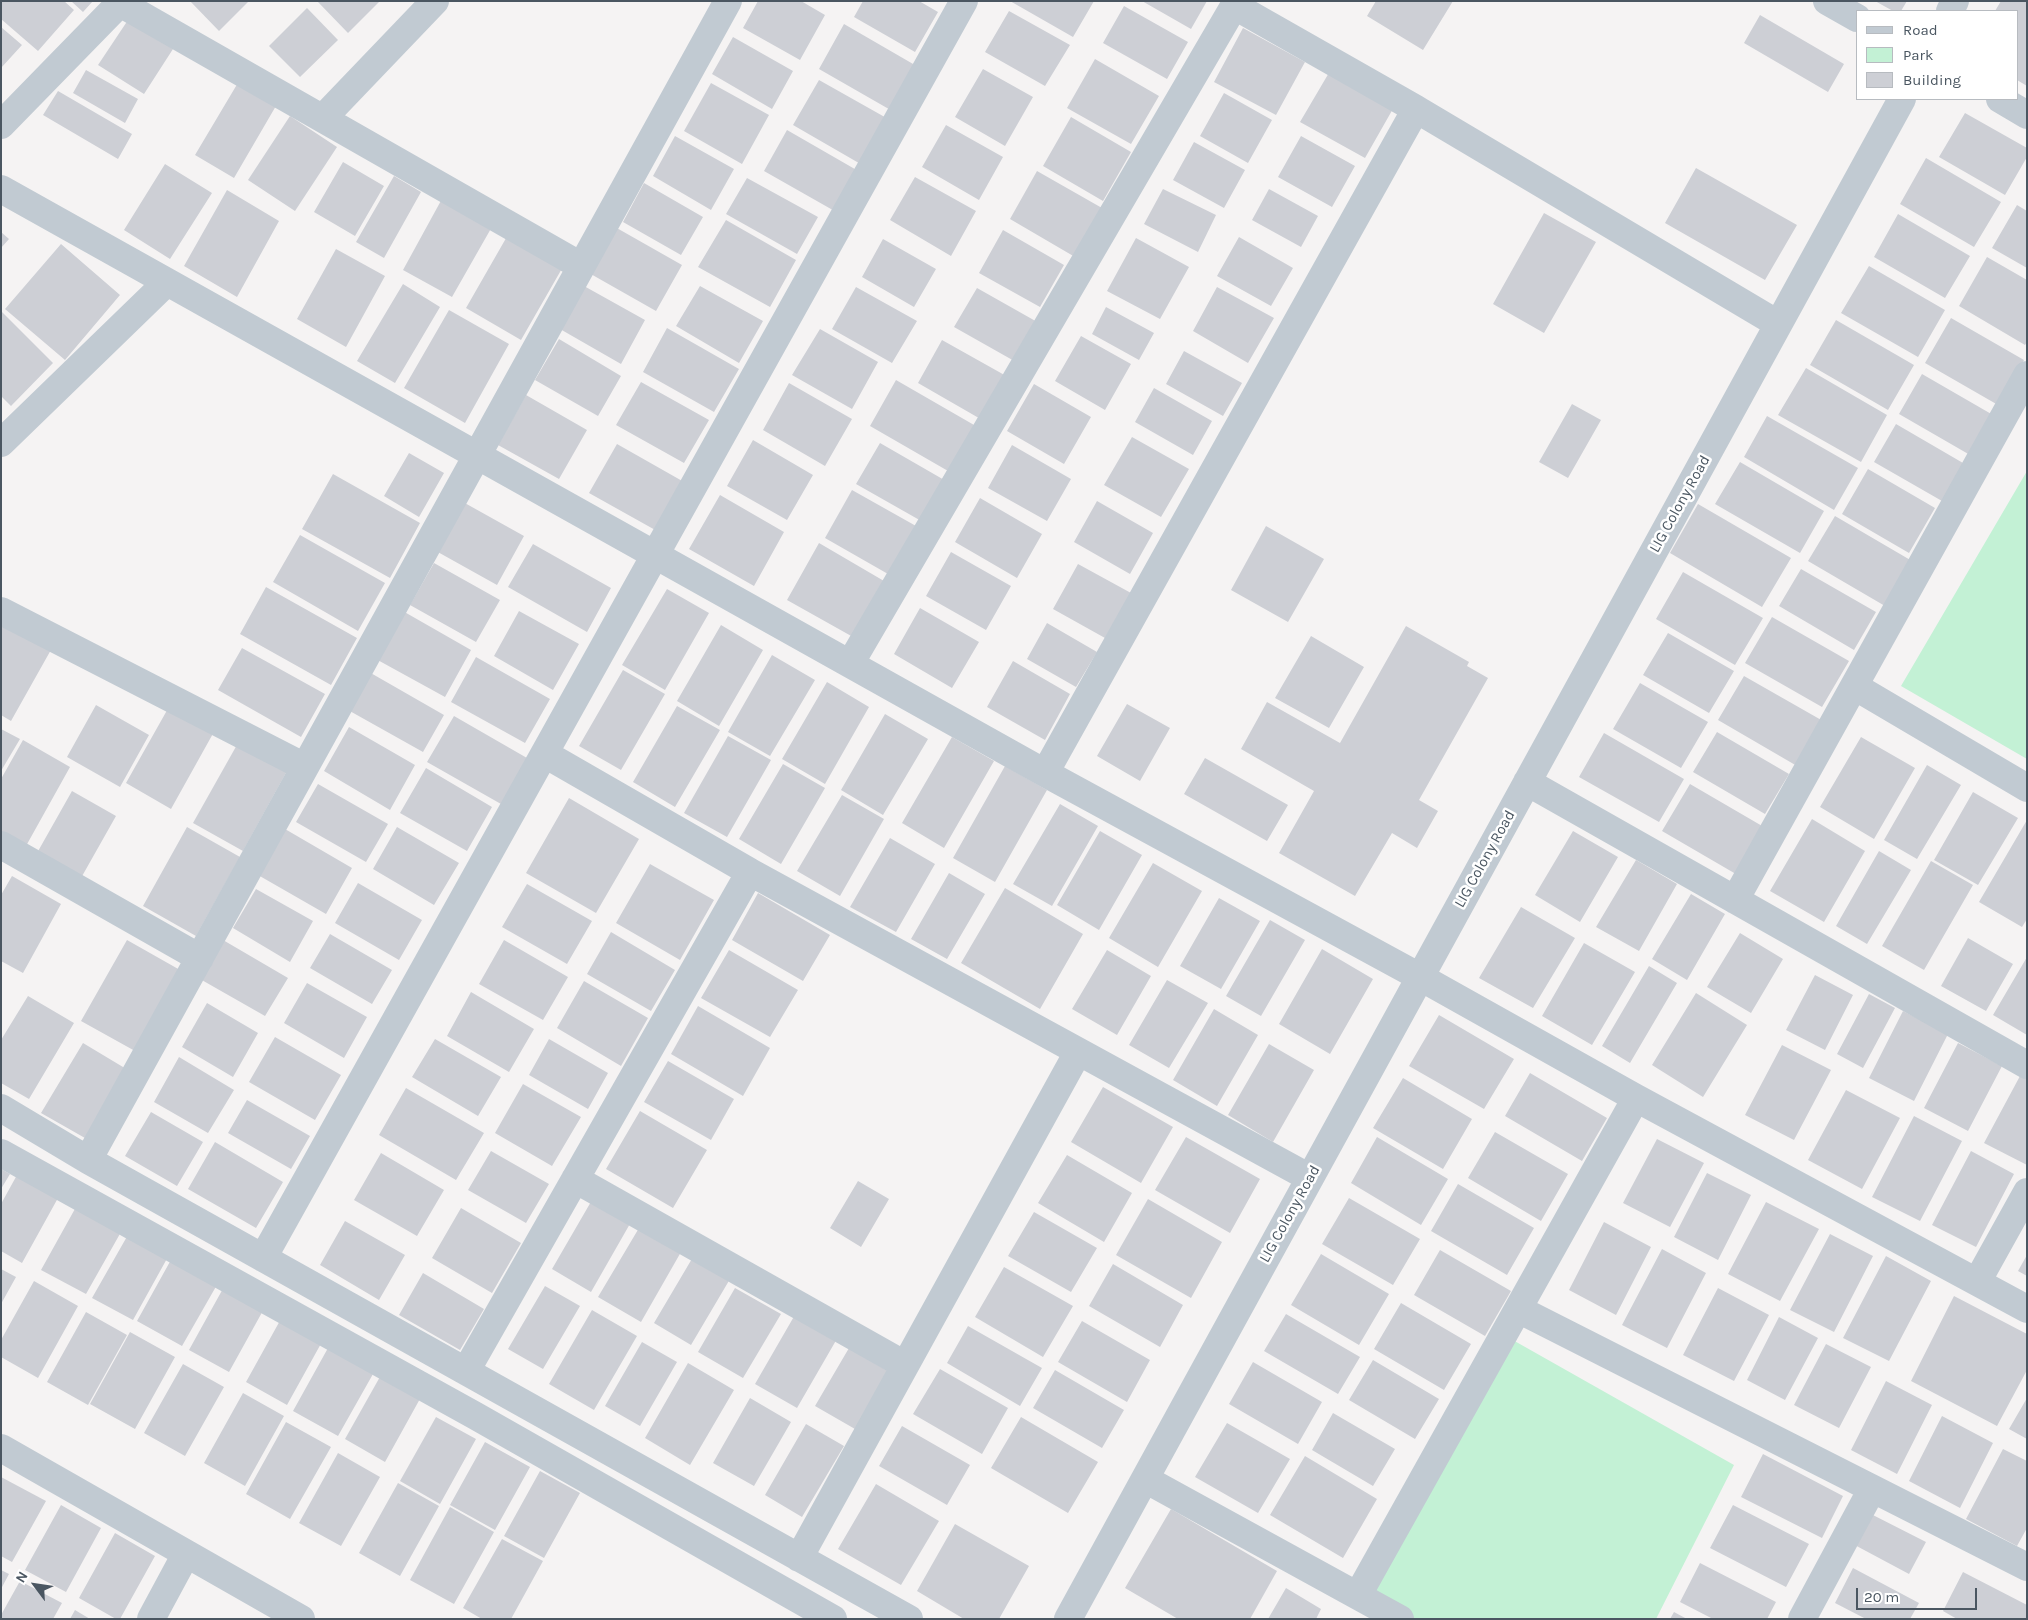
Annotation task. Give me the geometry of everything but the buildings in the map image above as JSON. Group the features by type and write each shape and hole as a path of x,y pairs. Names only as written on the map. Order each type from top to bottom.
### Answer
{"street":[{"path":"323,118 435,1"},
{"path":"88,1160 728,1"},
{"path":"263,1258 964,1"},
{"path":"1827,1 1856,17"},
{"path":"1,125 121,2 581,266"},
{"path":"850,664 1236,3 1778,324"},
{"name":"LIG Colony Road","path":"1068,1619 1901,100"},
{"path":"2002,100 2027,115"},
{"path":"1045,773 1416,109"},
{"path":"1,189 1045,773 1420,977 1636,1098 2027,1309"},
{"path":"1,443 167,282"},
{"path":"1735,900 2025,383"},
{"path":"1,611 305,767"},
{"path":"1854,686 2027,788"},
{"path":"545,754 750,872 1310,1178"},
{"path":"1527,782 2027,1065"},
{"path":"1,845 200,958"},
{"path":"466,1371 750,872"},
{"path":"799,1558 1078,1052"},
{"path":"1358,1595 1636,1098"},
{"path":"1,1108 88,1160 909,1619"},
{"path":"1,1153 483,1420 833,1619"},
{"path":"575,1179 905,1365"},
{"path":"1977,1282 2027,1192"},
{"path":"1518,1309 2027,1567"},
{"path":"1,1448 301,1619"},
{"path":"1144,1479 1400,1619"},
{"path":"1802,1619 1872,1489"},
{"path":"151,1619 186,1554"}],"green space":[{"path":"2027,471 2027,759 1901,686"},
{"path":"1511,1339 1734,1465 1656,1619 1415,1619 1370,1594"}]}
